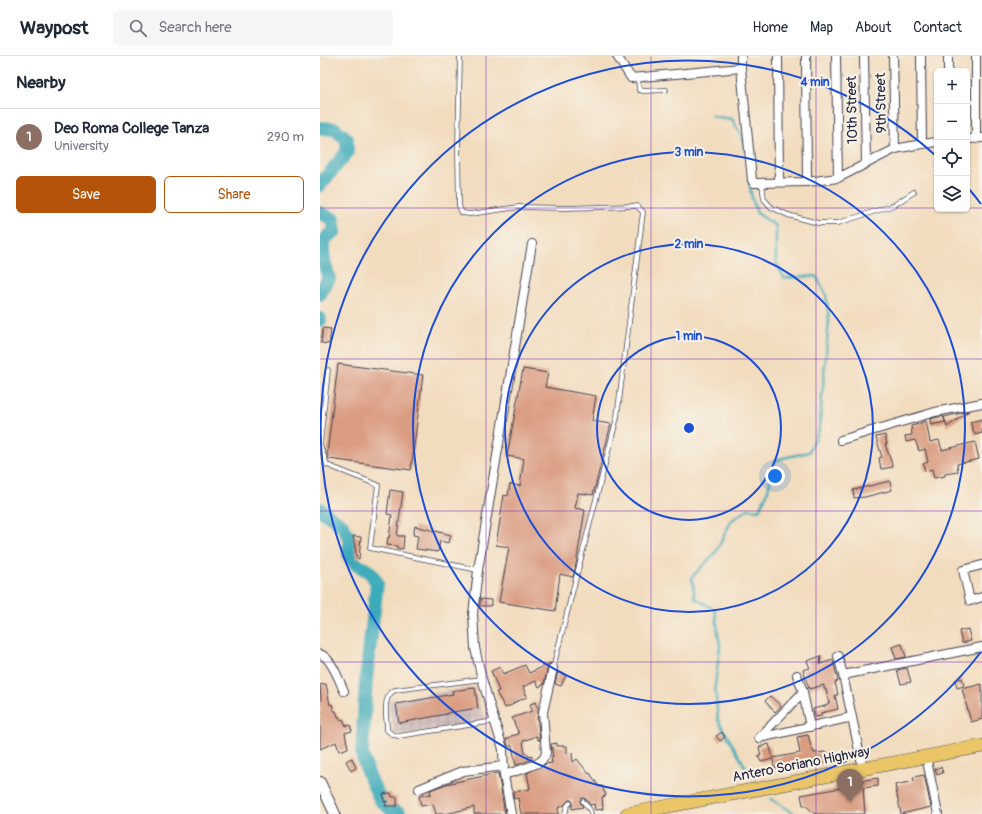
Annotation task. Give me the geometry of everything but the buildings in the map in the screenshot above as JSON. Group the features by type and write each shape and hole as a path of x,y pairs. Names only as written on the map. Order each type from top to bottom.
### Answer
{"main road":[{"name":"Antero Soriano Highway","path":"627,814 982,746"}],"street":[{"path":"617,56 634,78 740,68"},
{"path":"741,56 740,68 752,180 755,184 807,182 838,178 895,149 934,142"},
{"path":"778,56 779,182"},
{"path":"806,56 807,182"},
{"path":"836,56 838,178"},
{"name":"10th Street","path":"864,56 866,163"},
{"name":"9th Street","path":"893,56 895,149"},
{"path":"921,56 922,144"},
{"path":"948,56 948,68"},
{"path":"976,56 979,138"},
{"path":"511,814 504,775 502,749 482,679 475,648 473,614 478,570 532,244"},
{"path":"841,440 935,412 982,403"},
{"path":"982,565 963,570 970,601 982,597"},
{"path":"843,675 982,647"},
{"path":"320,654 325,655 329,660 344,691"},
{"path":"838,656 862,769"},
{"path":"504,775 543,760 546,753 543,712 552,668"},
{"path":"797,675 810,727"},
{"path":"802,692 759,738 852,717"},
{"path":"926,756 938,814"},
{"path":"419,789 463,772 504,766"},
{"path":"320,782 335,814"}],"lane":[{"path":"460,56 458,148 459,206 462,213 470,214 519,207 564,208 637,206 643,212 617,417 552,668"},
{"path":"634,78 639,90 666,90"},
{"path":"762,183 764,199 771,207 788,215 818,223 838,223 876,211 894,205 914,192"},
{"path":"328,370 320,444 327,465 378,485 370,548 478,570"},
{"path":"482,679 395,690 389,693 386,701 387,730 393,735 399,736 495,721"},
{"path":"583,801 590,810 591,814"},
{"path":"565,814 567,806 570,803"}],"shaded area":[{"path":"473,687 486,722 394,735 388,701"}],"waterway":[{"path":"712,116 732,119 743,138 745,151"},
{"path":"320,128 335,129 347,139 347,152 320,185"},
{"path":"749,182 757,213 776,226 776,262 784,278 816,276 826,294 829,320 819,430 809,452 775,460 767,494 759,510 748,509 731,521 716,552 692,577 695,598 715,610 720,647 715,685 718,720 750,775"},
{"path":"320,213 333,219 335,231 325,239 324,243 324,258 329,278 320,294"},
{"path":"320,509 343,526 349,539 349,556 357,565 370,572 377,583 366,680 362,754 368,774 380,799 392,810 400,814"},
{"path":"771,799 795,814"}],"place":[{"name":"Deo Roma College Tanza","path":"850,802"}]}
